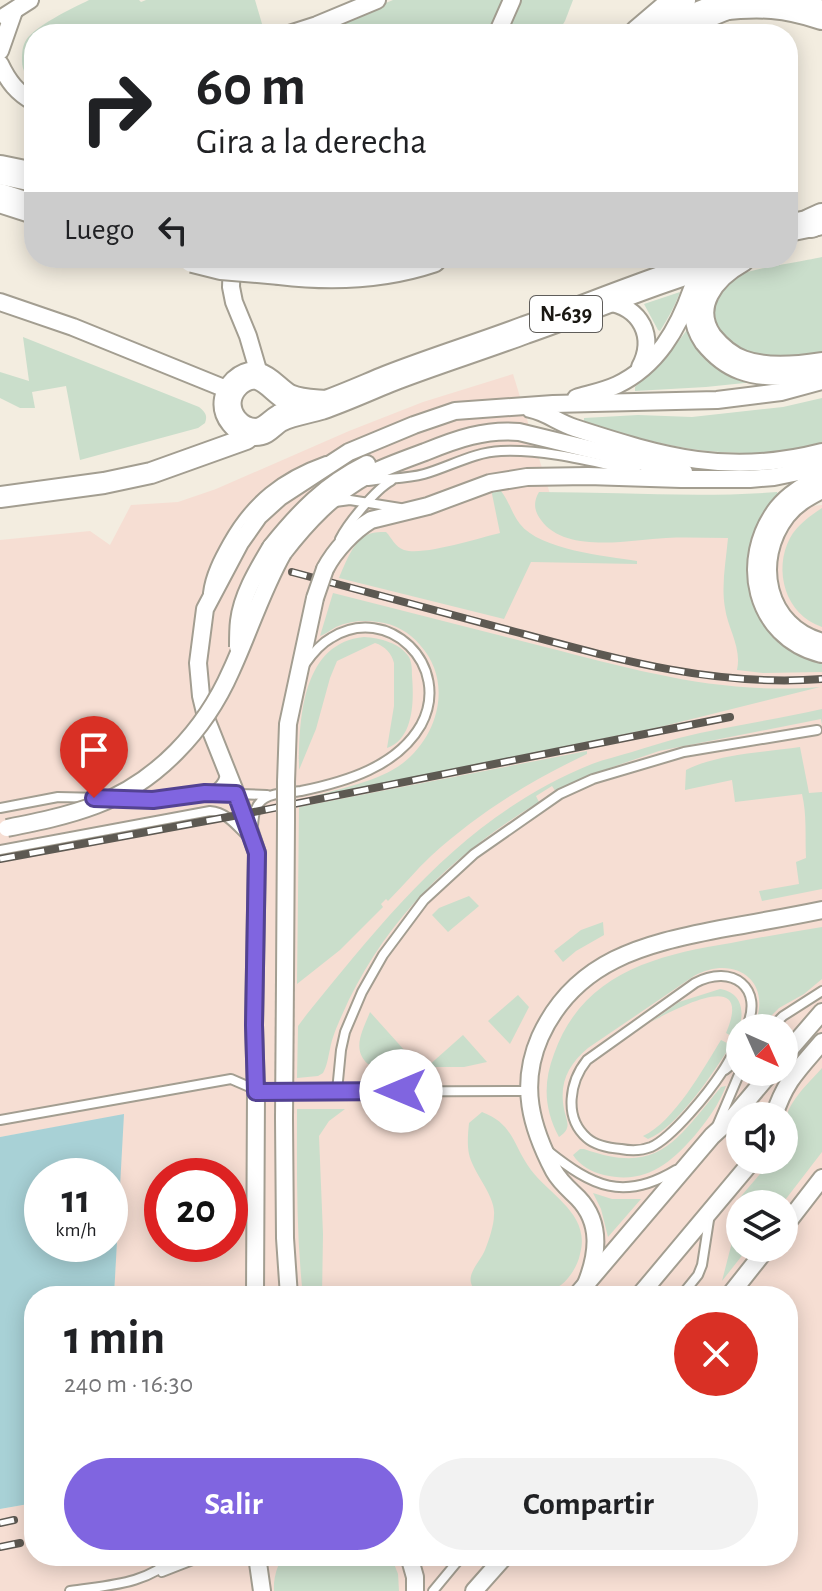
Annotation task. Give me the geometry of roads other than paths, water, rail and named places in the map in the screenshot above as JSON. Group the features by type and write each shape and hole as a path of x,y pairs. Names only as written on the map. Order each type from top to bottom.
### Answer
{"highway":[{"path":"651,24 681,0"},
{"path":"688,24 729,3 786,4 822,15"},
{"path":"0,170 24,175"},
{"path":"0,198 24,206"},
{"path":"256,268 309,273 348,273 388,268"},
{"name":"N-639","path":"429,362 564,298 641,268"},
{"name":"N-639","path":"325,404 429,362 527,330 689,268"},
{"path":"726,268 714,276 700,309 701,324 714,347 741,365 760,369 822,367"},
{"path":"251,377 269,382 290,398 325,404 279,418 269,428 255,432 238,426 232,419 229,401 236,384 251,377"},
{"path":"269,382 283,403 279,418"},
{"path":"822,483 796,498 781,513 766,542 761,567 763,587 774,614 795,635 822,648"}],"street":[{"path":"0,51 7,15 30,0"},
{"path":"319,24 377,0"},
{"path":"501,24 512,0"},
{"path":"0,64 17,91 24,96"},
{"path":"232,268 234,302 269,382"},
{"path":"3,829 64,816 98,804 147,776 179,749 218,697 275,566 277,550 298,515 330,484 364,465 459,428 546,408 608,389 634,375 655,357 672,336 703,268"},
{"path":"0,302 73,327 229,401 224,430 207,453"},
{"path":"595,303 612,302 623,306 634,314 643,327 646,350 634,375"},
{"path":"255,1286 254,841 207,721 198,681 199,645 205,609 232,556 259,516 280,497 349,452 455,411 717,400 781,392 822,381"},
{"path":"546,408 571,427 656,453 705,462 747,464 822,452"},
{"path":"277,550 323,507 356,482 384,467 479,433 506,431 536,436 652,465 729,480"},
{"path":"0,497 104,483 151,473 246,439 255,432"},
{"path":"288,1286 284,1118 288,724 315,598 328,565 363,525 490,483 527,477 588,476 729,480 774,477 822,467"},
{"path":"583,1286 593,1267 597,1243 592,1217 555,1174 530,1110 529,1091 537,1045 549,1021 575,987 617,957 674,938 822,910"},
{"path":"798,1040 822,1012"},
{"path":"779,1102 787,1084 822,1042"},
{"path":"584,1286 712,1136 759,1086"},
{"path":"647,1286 741,1174"},
{"path":"798,1209 822,1178"},
{"path":"737,1286 756,1262"},
{"path":"259,1566 262,1588"},
{"path":"262,1588 265,1566"},
{"path":"474,1591 496,1566"}],"lane":[{"path":"338,495 369,481 427,473 483,454 508,451 553,455 681,479"},
{"path":"328,565 345,530 368,503 385,484 403,477"},
{"path":"323,507 343,500 416,509"},
{"path":"0,808 58,797 153,800 205,793 272,795 301,791 354,776 393,757 410,742 423,721 430,699 426,670 415,651 399,637 372,628 350,630 329,639 311,656 296,678"},
{"path":"337,1091 345,1032 362,992 383,955 424,900 474,854 560,794 593,779 684,752 817,730"},
{"path":"205,793 222,783 226,774 224,763"},
{"path":"254,841 254,815 258,804 272,795"},
{"path":"0,850 215,811 225,815 254,841"},
{"path":"726,1070 670,1134 650,1148 630,1151 596,1144 582,1132 574,1118 573,1086 587,1060 706,978 724,975 737,979 751,997 751,1014"},
{"path":"786,1014 822,991"},
{"path":"722,1073 726,1066"},
{"path":"0,1120 231,1079 256,1092 529,1091"},
{"path":"712,1136 734,1086"},
{"path":"543,1147 573,1171 612,1186 650,1183 691,1161"},
{"path":"689,1286 698,1275 705,1253 707,1225 721,1197"},
{"path":"70,1591 130,1586 165,1566"},
{"path":"143,1578 176,1566"},
{"path":"433,1591 454,1566"}],"water":[{"path":"124,1114 122,1158 24,1158 24,1262 116,1262 115,1286 24,1286 24,1505 0,1509 0,1137"}],"railway":[{"path":"292,572 592,652 668,669 744,679 822,679"},
{"path":"0,859 244,814 730,717"},
{"path":"0,1523 14,1520"},
{"path":"0,1547 20,1543"}]}
